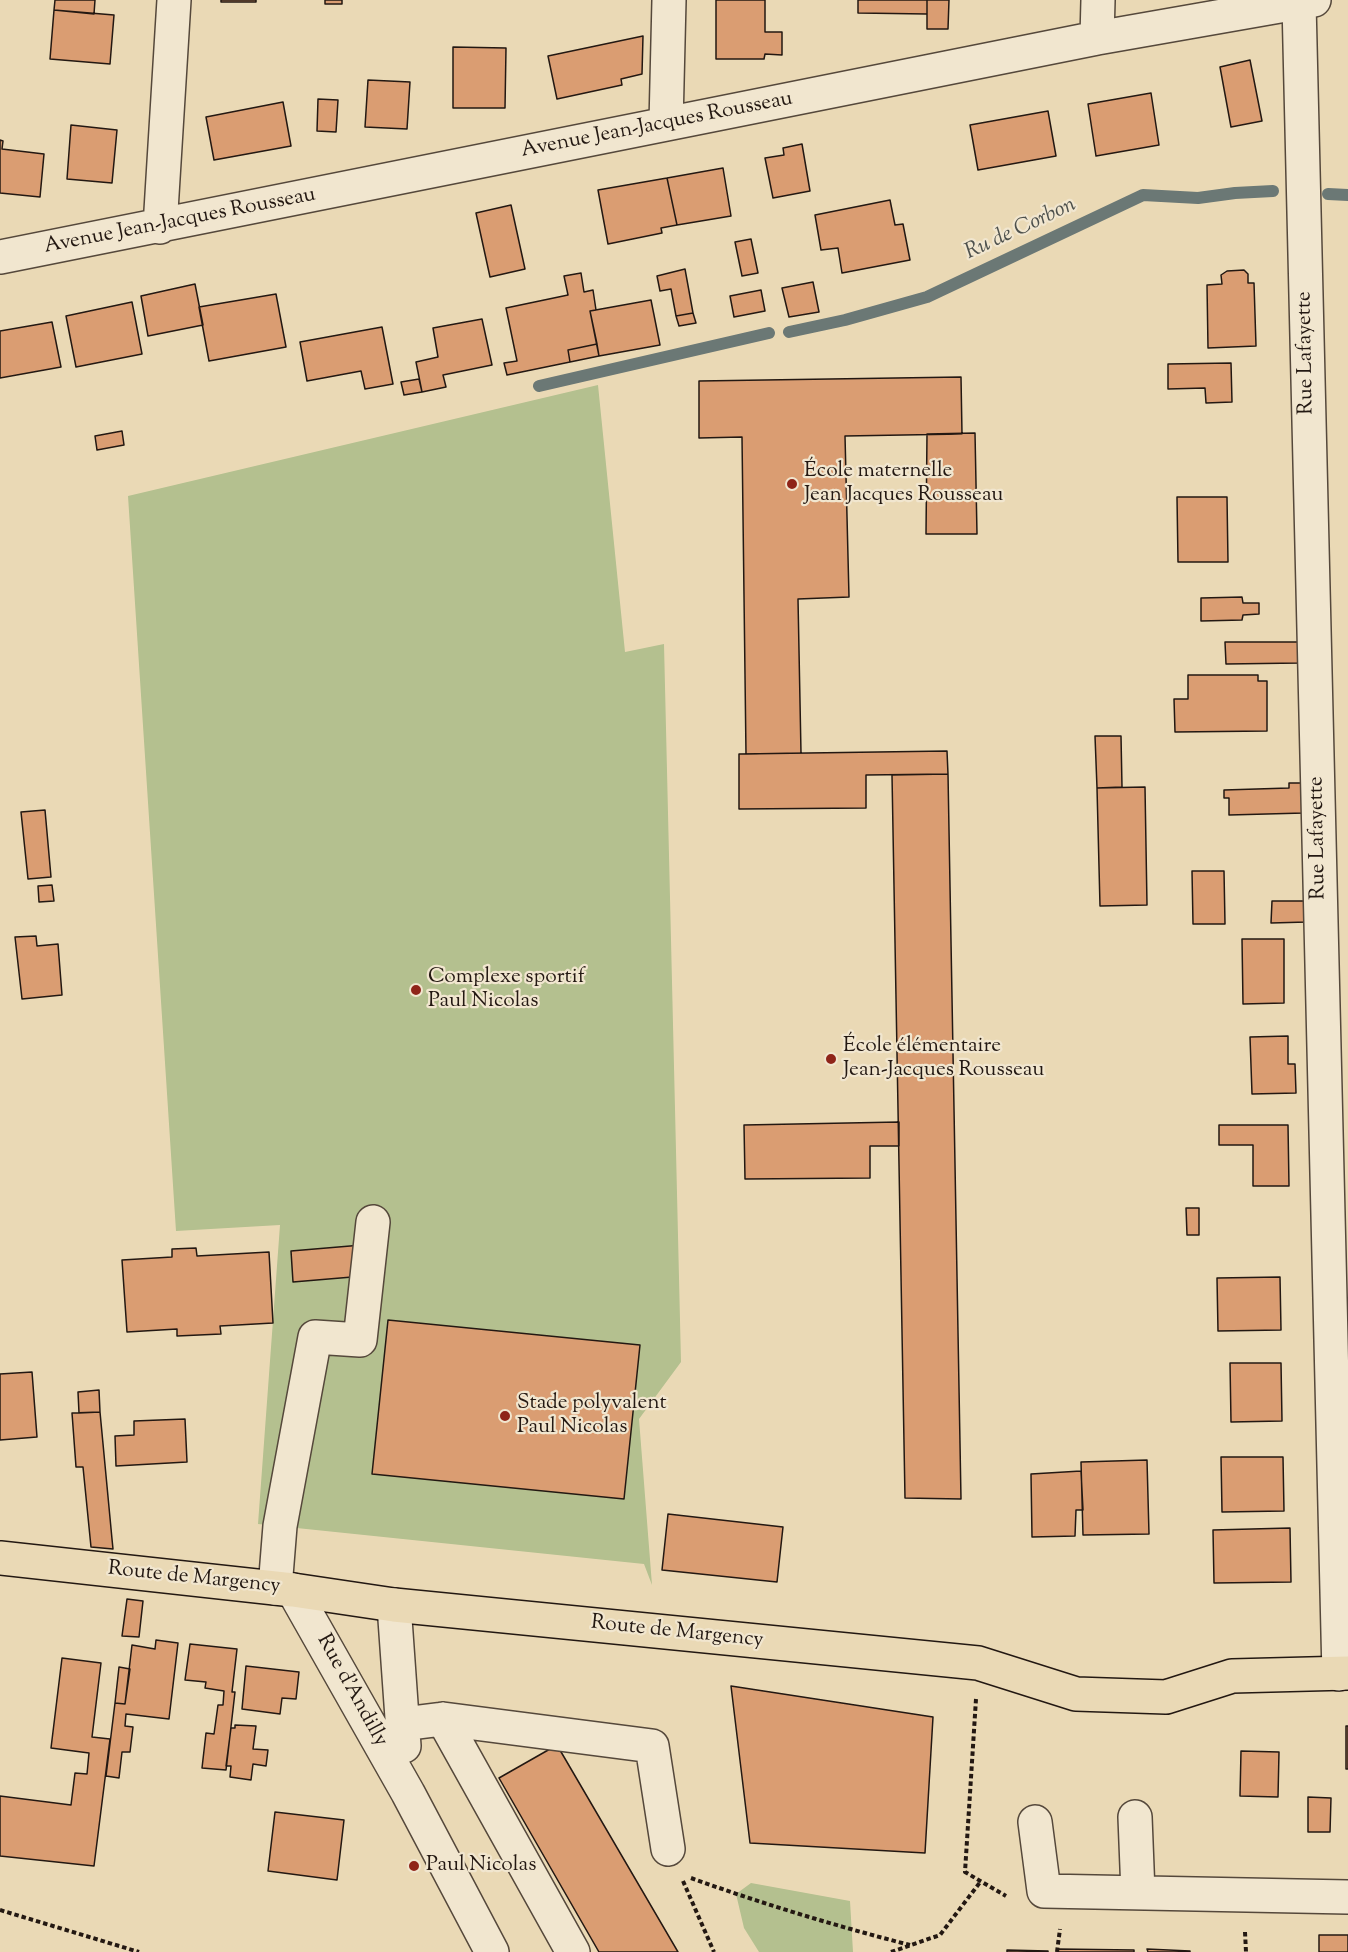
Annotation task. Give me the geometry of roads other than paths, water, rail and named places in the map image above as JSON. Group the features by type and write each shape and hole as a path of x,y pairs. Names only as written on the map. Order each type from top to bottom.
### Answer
{"main road":[{"name":"Route de Margency","path":"0,1558 284,1589 394,1605 978,1663 1076,1694 1166,1697 1232,1676 1344,1673"}],"street":[{"path":"160,226 174,0"},
{"path":"666,124 669,0"},
{"path":"1097,38 1098,0"},
{"name":"Avenue Jean-Jacques Rousseau","path":"0,257 1097,38 1307,2"},
{"name":"Rue Lafayette","path":"1307,2 1344,1673"},
{"path":"284,1589 280,1526 315,1337 360,1340 374,1222"},
{"name":"Rue d'Andilly","path":"284,1589 408,1793 492,1952"},
{"name":"Rue d'Andilly","path":"394,1605 408,1793"},
{"path":"443,1719 573,1952"},
{"path":"403,1725 443,1719 652,1746 668,1849"},
{"path":"1135,1817 1137,1893"},
{"path":"1035,1822 1044,1891 1348,1898"}],"waterway":[{"name":"Ru de Corbon","path":"789,332 845,320 927,297 1143,195 1198,198 1273,191"},
{"name":"Ru de Corbon","path":"1328,194 1348,195"},
{"name":"Ru de Corbon","path":"539,386 769,333"}],"place":[{"name":"École maternelle Jean Jacques Rousseau","path":"792,484"},
{"name":"Complexe sportif Paul Nicolas","path":"416,990"},
{"name":"École élémentaire Jean-Jacques Rousseau","path":"831,1059"},
{"name":"Stade polyvalent Paul Nicolas","path":"505,1416"},
{"name":"Paul Nicolas","path":"414,1866"}]}
